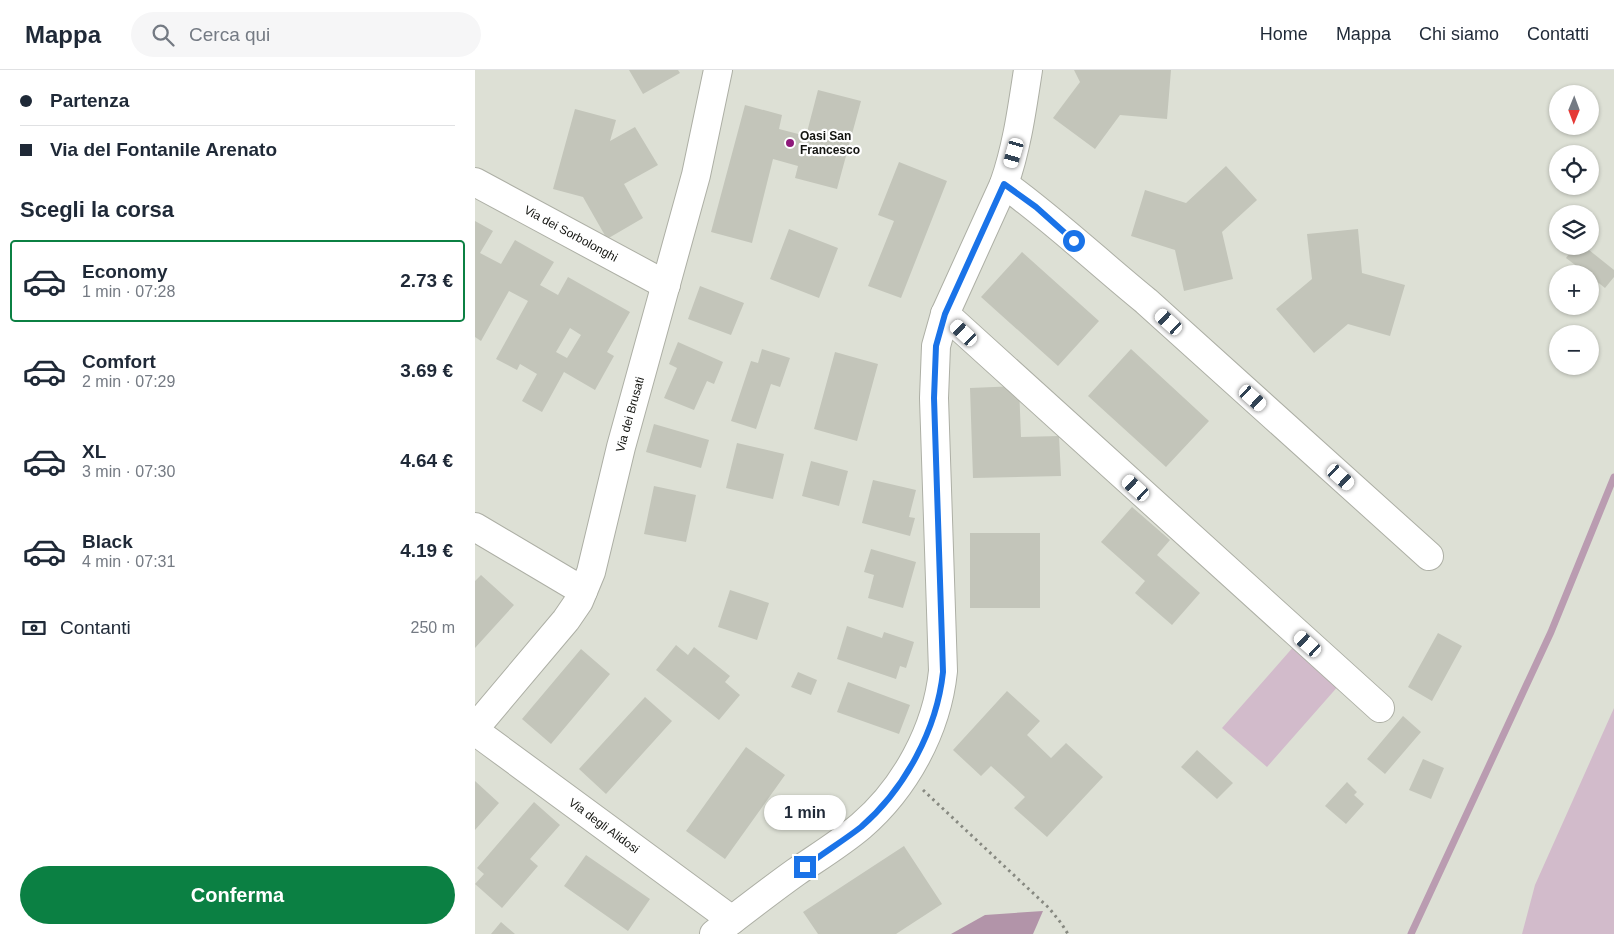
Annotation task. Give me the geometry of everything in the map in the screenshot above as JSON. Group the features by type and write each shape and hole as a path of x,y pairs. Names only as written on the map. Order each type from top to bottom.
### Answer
{"street":[{"name":"Via dei Brusati","path":"475,729 561,626 574,608 595,563 621,447 696,176 718,70"},
{"path":"723,927 862,826 906,775 934,716 942,686 943,672 934,377 937,340 945,314 1004,184 1017,138 1028,70"},
{"name":"Via dei Sorbolonghi","path":"475,182 666,285"},
{"path":"1004,184 1036,207 1145,301 1429,556"},
{"path":"945,314 1380,708"},
{"path":"475,527 583,591"},
{"name":"Via degli Alidosi","path":"475,729 723,927"}],"path":[{"path":"906,775 1049,908 1068,934"}],"shaded area":[{"path":"1295,645 1340,684 1267,767 1222,728"},
{"path":"1614,708 1614,934 1522,934 1535,885"},
{"path":"1043,911 1033,934 951,934 985,915"}],"building":[{"path":"629,70 678,70 680,73 643,94"},
{"path":"1074,70 1171,70 1167,119 1120,115 1095,149 1053,118 1080,82"},
{"path":"818,90 861,101 837,189 795,178 798,166 773,159 752,243 711,232 745,105 782,115 779,129 806,136"},
{"path":"575,109 616,120 610,141 635,127 658,165 624,184 643,218 607,239 583,197 553,189"},
{"path":"899,162 947,181 901,298 868,286 894,221 878,215"},
{"path":"1226,166 1257,200 1222,232 1233,279 1184,291 1175,250 1131,236 1145,190 1186,203"},
{"path":"475,221 493,231 480,253 501,264 515,240 554,262 540,285 558,295 568,277 630,312 607,352 614,356 595,390 564,372 542,412 522,401 537,374 520,364 517,370 496,359 528,301 509,291 481,341 475,337","holes":["570,328 581,335 567,358 556,352"]},
{"path":"789,229 838,248 819,298 770,279"},
{"path":"1358,229 1362,273 1405,285 1390,336 1348,324 1314,353 1276,309 1312,279 1307,234"},
{"path":"1022,252 1099,321 1058,366 981,297"},
{"path":"1568,255 1595,255 1614,270 1614,277 1605,288 1599,283 1599,265 1575,265 1566,258"},
{"path":"700,286 744,303 731,335 688,319"},
{"path":"678,342 723,362 714,384 707,381 694,410 664,398 677,368 669,364"},
{"path":"762,349 790,358 780,387 771,384 756,429 731,421 751,361 758,363"},
{"path":"1131,349 1209,421 1166,467 1088,396"},
{"path":"835,352 878,364 857,441 814,429"},
{"path":"1019,386 1021,437 1059,436 1061,476 973,478 970,388"},
{"path":"654,424 709,440 701,468 646,452"},
{"path":"737,443 784,454 773,499 726,488"},
{"path":"811,461 848,471 839,506 802,496"},
{"path":"873,480 916,490 909,517 915,518 910,536 862,523"},
{"path":"654,486 696,495 686,542 644,534"},
{"path":"1132,507 1170,540 1157,555 1200,593 1172,625 1135,593 1145,581 1101,542"},
{"path":"970,533 1040,533 1040,608 970,608"},
{"path":"871,549 916,562 903,608 868,598 874,575 864,572"},
{"path":"481,575 514,605 475,648 475,581"},
{"path":"730,590 769,603 757,640 718,627"},
{"path":"847,626 882,638 884,632 914,642 906,668 900,666 896,679 837,659"},
{"path":"1438,633 1462,646 1432,701 1408,687"},
{"path":"676,645 688,655 694,647 730,676 725,682 740,695 719,720 656,670"},
{"path":"581,649 610,674 551,744 522,719"},
{"path":"798,672 817,680 811,695 791,687"},
{"path":"848,682 910,705 899,734 837,712"},
{"path":"1007,691 1040,721 1027,735 1051,758 1066,743 1103,777 1047,837 1014,808 1025,797 991,766 981,776 953,750"},
{"path":"645,697 672,721 606,794 579,769"},
{"path":"1403,716 1421,732 1385,774 1367,759"},
{"path":"746,747 785,775 725,859 686,831"},
{"path":"1197,750 1233,783 1217,799 1181,767"},
{"path":"1423,759 1444,768 1431,799 1409,790"},
{"path":"475,781 499,803 475,830"},
{"path":"1347,782 1357,792 1354,795 1364,804 1346,824 1325,806"},
{"path":"534,802 560,825 530,859 538,866 502,908 475,884 484,874 477,868"},
{"path":"904,846 942,904 896,934 818,934 803,912"},
{"path":"586,855 650,899 628,931 564,886"},
{"path":"501,922 515,934 491,934"}],"waterway":[{"path":"1411,934 1551,632 1614,477"}],"place":[{"name":"Oasi San Francesco","path":"790,143"}],"route":[{"path":"805,867 862,826 888,798 906,775 915,758 939,700 943,672 934,398 936,346 938,333 945,314 1004,184 1036,207 1074,241"}]}
